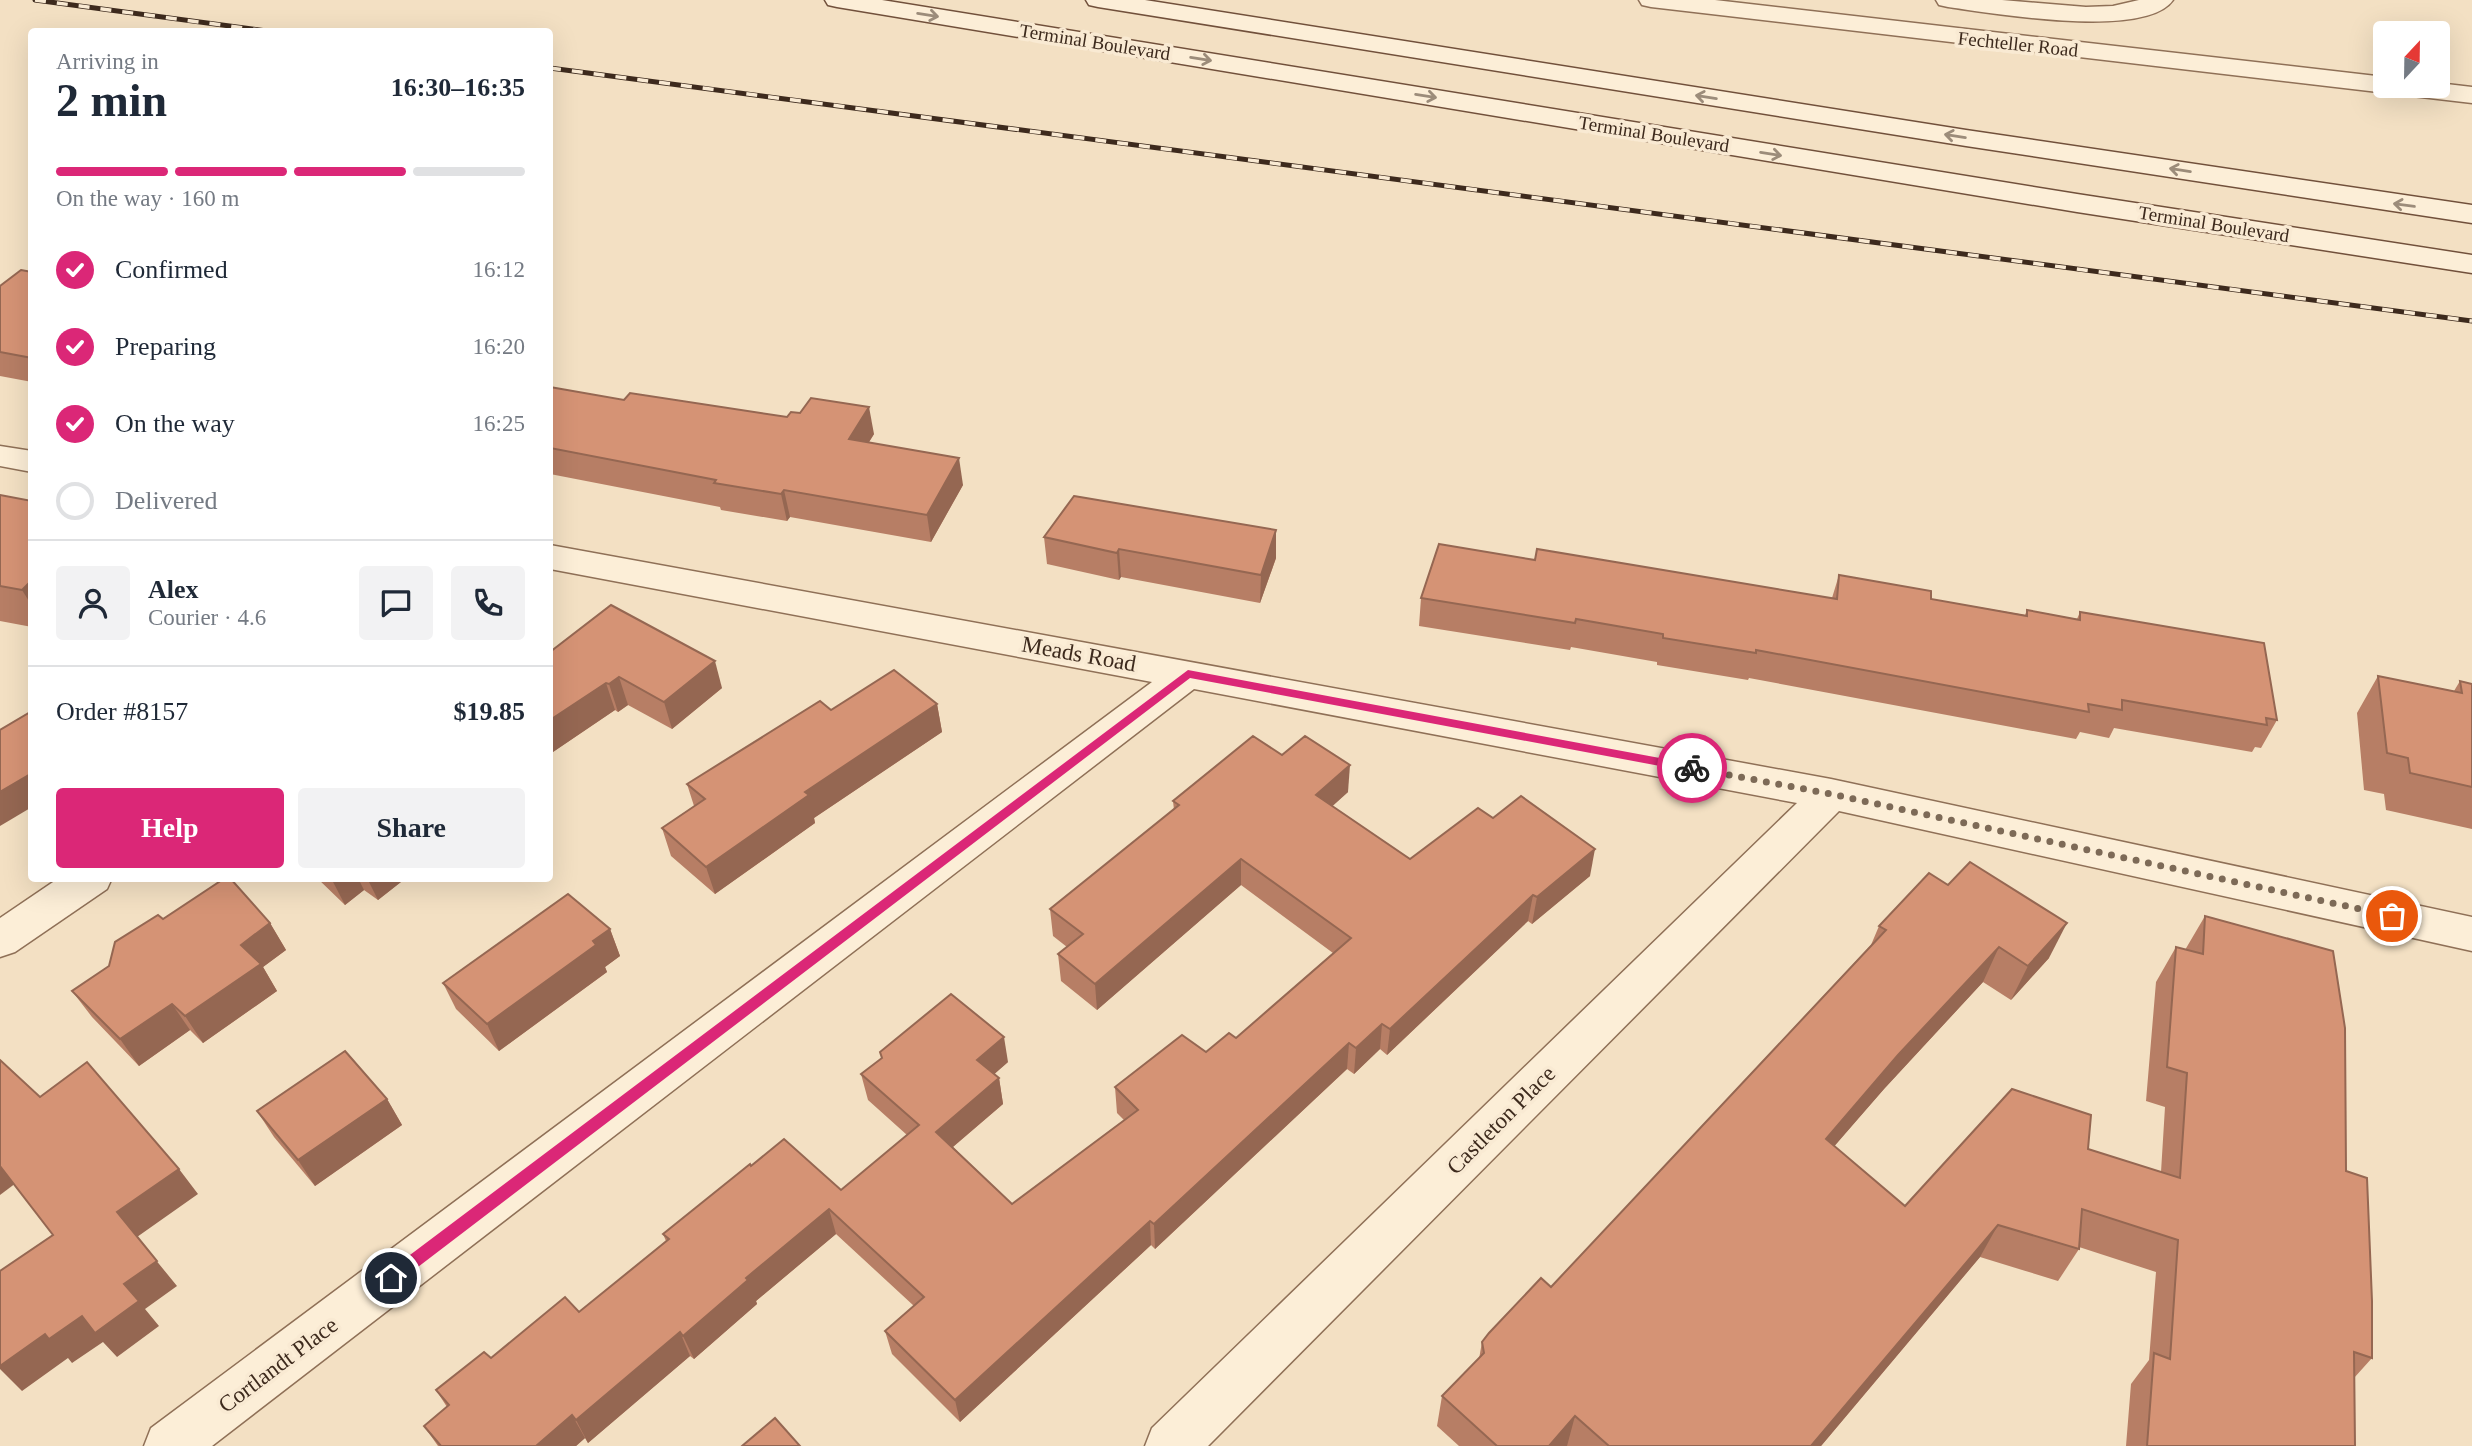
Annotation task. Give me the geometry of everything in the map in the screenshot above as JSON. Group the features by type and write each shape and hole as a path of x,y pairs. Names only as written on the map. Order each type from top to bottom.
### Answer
{"street":[{"name":"Terminal Boulevard","path":"837,0 2036,197 2472,264"},
{"name":"Terminal Boulevard","path":"1098,0 1966,138 2472,214"},
{"name":"Fechteller Road","path":"1651,0 2373,84"},
{"path":"1948,0 2078,14 2106,14 2147,7 2161,0"},
{"name":"Fechteller Road","path":"2450,93 2472,95"},
{"path":"0,456 28,461"},
{"name":"Meads Road","path":"556,564 1188,674 1831,794 2472,934"},
{"name":"Cortlandt Place","path":"170,1446 1188,674"},
{"name":"Castleton Place","path":"1171,1446 1831,794"},
{"path":"0,940 86,882"}],"building":[{"path":"21,270 28,271 28,357 0,352 0,286"},
{"path":"553,388 624,400 630,393 787,417 791,412 800,413 811,398 869,407 849,439 959,458 927,515 784,490 781,494 714,483 716,480 553,449"},
{"path":"0,495 28,500 28,584 22,590 0,586"},
{"path":"1074,496 1276,530 1261,575 1119,549 1117,553 1044,537"},
{"path":"1439,544 1535,560 1537,549 1837,599 1839,575 1931,591 1931,599 2027,616 2027,610 2080,620 2080,612 2264,643 2277,720 2266,718 2267,725 2122,700 2122,710 2088,704 2089,712 1756,650 1756,653 1663,638 1663,634 1576,619 1575,623 1421,598"},
{"path":"611,605 715,661 664,702 619,677 553,718 553,650"},
{"path":"894,670 937,704 805,792 809,795 706,867 662,828 705,799 687,784 820,701 831,710"},
{"path":"2378,676 2462,693 2460,681 2472,684 2472,787 2410,773 2408,758 2387,753"},
{"path":"28,713 28,775 0,792 0,730"},
{"path":"1253,736 1282,755 1305,736 1350,765 1316,795 1410,859 1478,808 1493,818 1521,796 1595,849 1537,897 1533,895 1390,1029 1382,1024 1356,1048 1349,1043 1154,1224 1150,1221 955,1400 885,1331 924,1297 829,1209 746,1278 748,1280 683,1336 680,1332 576,1420 572,1415 536,1446 441,1446 424,1426 449,1405 436,1390 484,1352 491,1358 565,1297 579,1312 669,1239 663,1234 784,1139 841,1190 919,1125 861,1074 882,1058 880,1052 951,994 1004,1037 977,1060 999,1078 936,1132 1012,1204 1138,1110 1115,1087 1182,1035 1206,1052 1229,1033 1236,1038 1351,938 1241,859 1095,984 1058,954 1083,934 1050,909 1179,805 1173,801"},
{"path":"1970,862 2067,923 2028,966 1999,947 1898,1055 1826,1139 1905,1206 2012,1089 2091,1115 2088,1149 2180,1178 2187,1073 2167,1067 2176,947 2203,954 2205,916 2333,951 2345,1028 2346,1171 2367,1178 2372,1358 2354,1352 2355,1446 2147,1446 2154,1353 2170,1359 2178,1240 2082,1209 2079,1249 1998,1225 1811,1446 1609,1446 1575,1416 1549,1446 1497,1446 1442,1396 1484,1353 1482,1342 1489,1333 1541,1278 1551,1287 1886,930 1879,926 1929,873 1948,885"},
{"path":"219,882 234,882 270,923 241,945 261,964 185,1016 172,1004 120,1039 72,991 109,966 115,942 158,915 163,919"},
{"path":"568,894 610,929 593,941 596,945 487,1024 443,983"},
{"path":"345,1051 387,1099 298,1160 257,1111"},
{"path":"0,1060 40,1097 87,1062 179,1169 117,1212 157,1261 124,1284 139,1301 95,1333 82,1316 49,1339 45,1334 0,1366 0,1271 53,1235 0,1166"},
{"path":"775,1418 800,1446 742,1446"}],"railway":[{"path":"35,0 244,28"},
{"path":"553,68 2472,321"}],"way so far":[{"path":"1692,768 1831,794 2392,916"}],"route":[{"path":"391,1278 1188,674 1692,768"}]}
